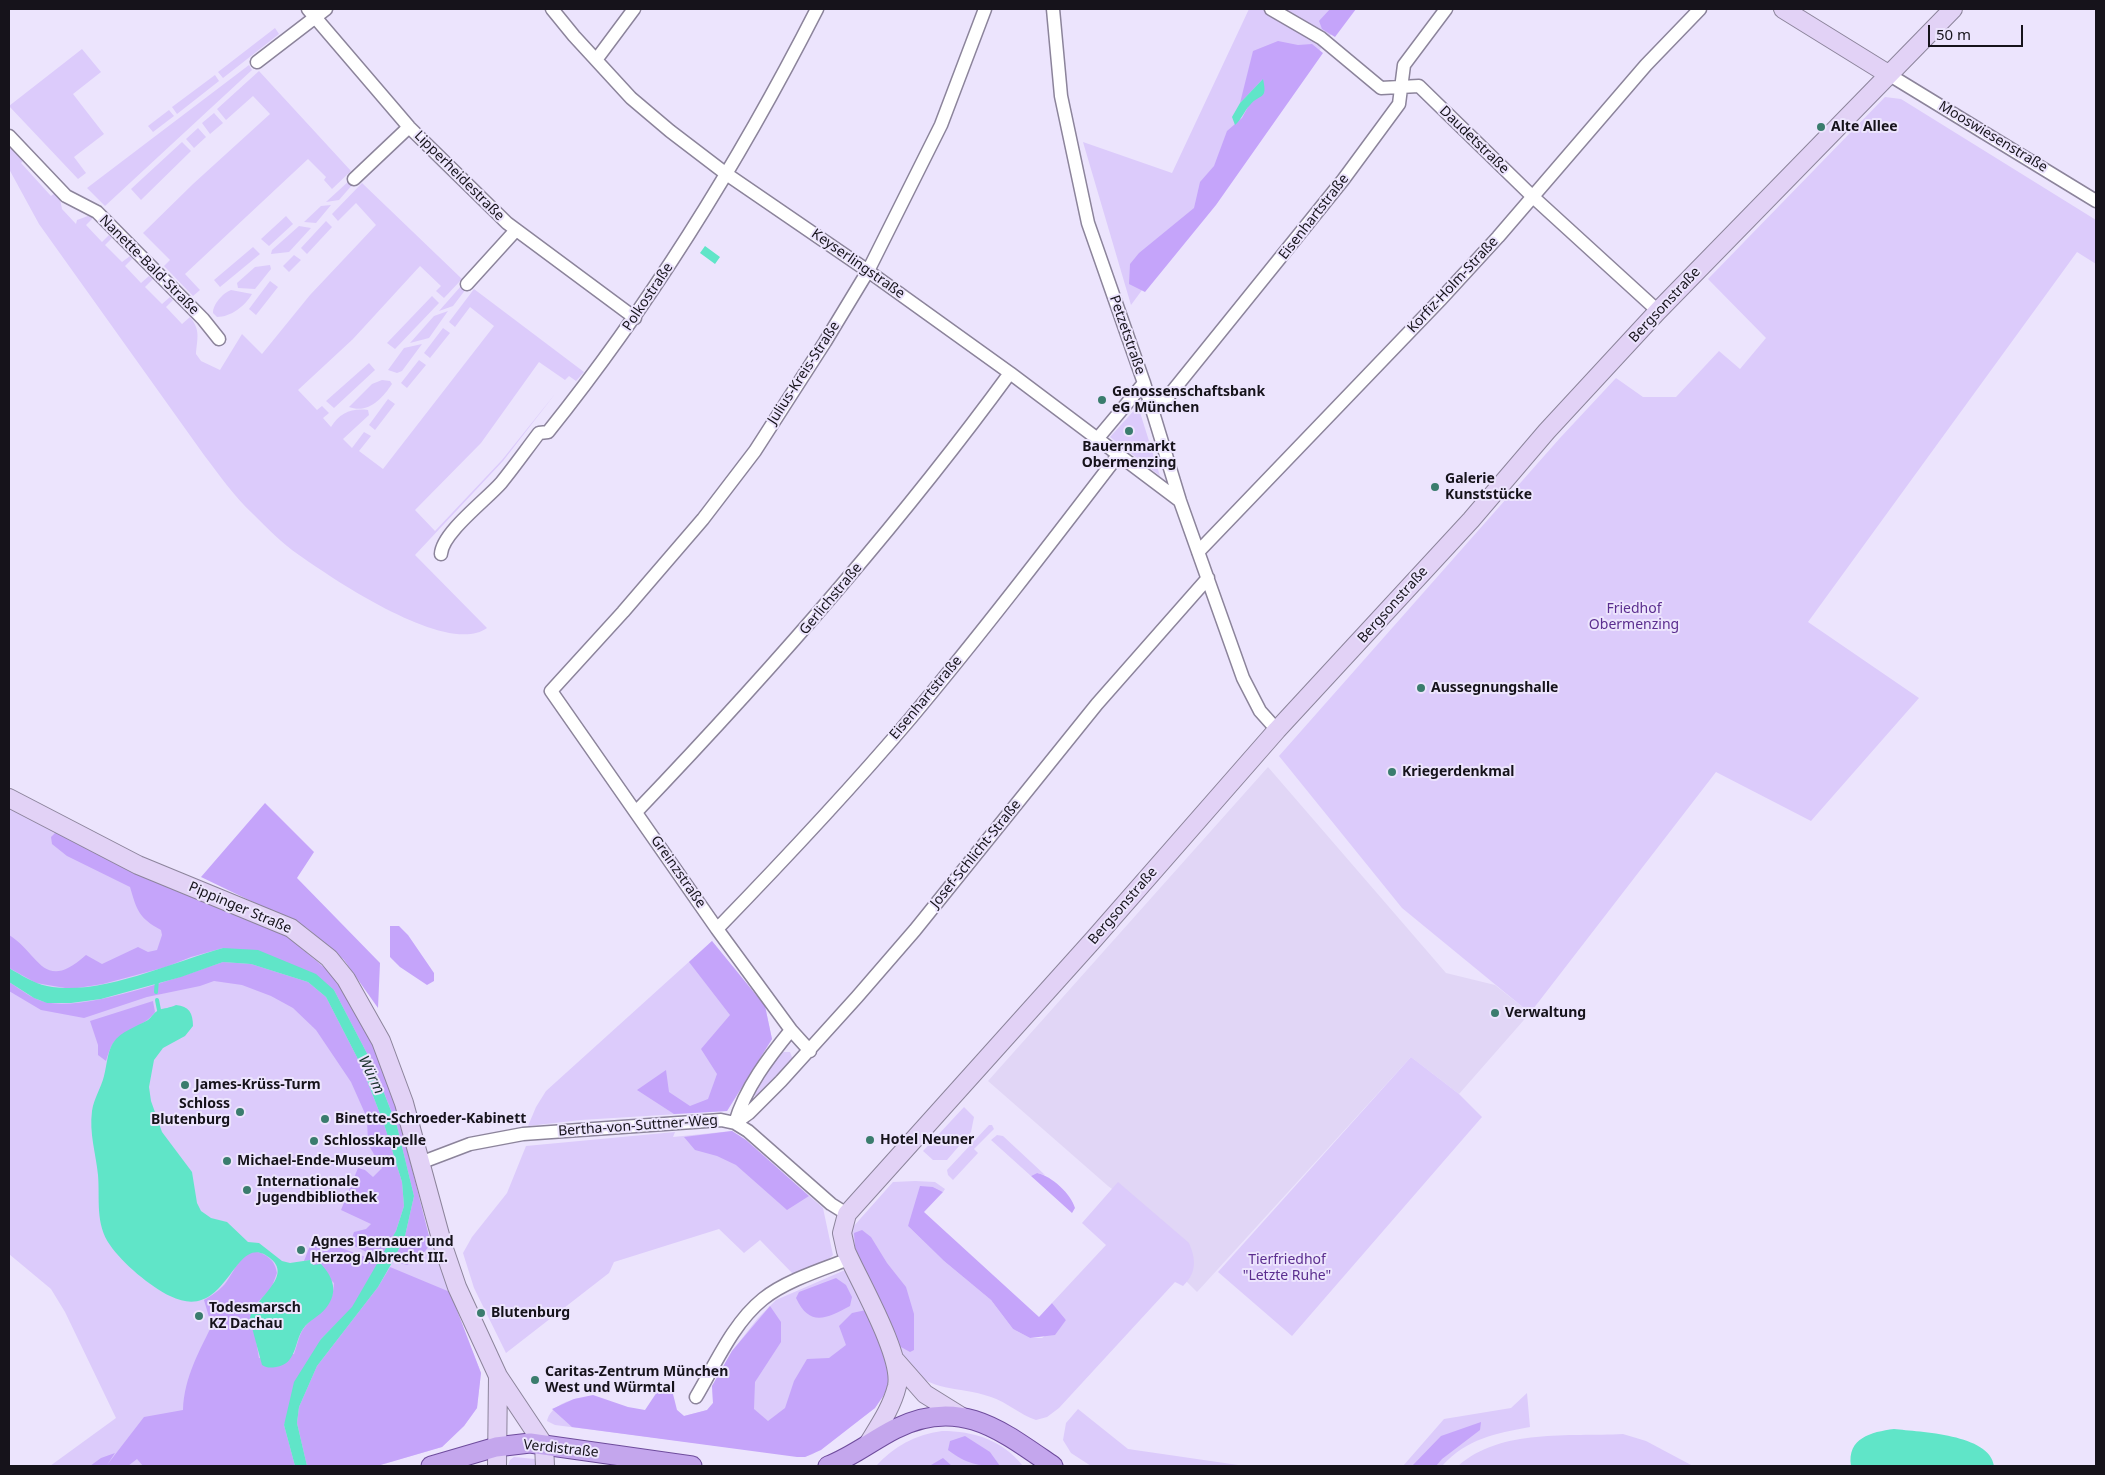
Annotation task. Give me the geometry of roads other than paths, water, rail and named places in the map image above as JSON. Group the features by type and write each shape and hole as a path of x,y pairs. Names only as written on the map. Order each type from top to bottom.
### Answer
{"main road":[{"path":"828,1466 897,1428 929,1417 962,1417 987,1423 1034,1458 1053,1466"},
{"name":"Verdistraße","path":"431,1466 496,1447 520,1444 544,1445 692,1466"},
{"path":"855,1466 868,1444"}],"street":[{"path":"257,62 311,13 326,9"},
{"name":"Keyserlingstraße","path":"552,9 631,98 670,131 725,173 868,271 1010,373 1180,501"},
{"path":"596,60 634,9"},
{"name":"Polkostraße","path":"441,554 441,548 449,537 500,484 539,433 548,432 635,318 684,244 798,48 817,9"},
{"name":"Julius-Kreis-Straße","path":"550,691 623,612 703,519 755,451 868,271 942,125 985,9"},
{"name":"Petzetstraße","path":"1053,9 1061,96 1088,223 1144,383 1180,501 1251,698 1277,730"},
{"name":"Daudetstraße","path":"1272,9 1321,38 1381,88 1419,86 1532,196 1658,311"},
{"name":"Eisenhartstraße","path":"1151,407 1166,398 1343,180 1399,104 1404,65 1446,9"},
{"name":"Korfiz-Holm-Straße","path":"1198,552 1498,237 1646,65 1700,9"},
{"path":"1783,9 1888,74"},
{"name":"Bergsonstraße","path":"847,1214 1094,939 1277,730 1471,520 1547,431 1658,311 1888,74 1954,9"},
{"name":"Lipperheidestraße","path":"311,13 409,127 516,230 635,318"},
{"name":"Mooswiesenstraße","path":"1888,74 2096,201"},
{"path":"354,179 409,127"},
{"name":"Nanette-Bald-Straße","path":"9,136 66,196 97,212 203,319 219,340"},
{"path":"467,284 516,230"},
{"name":"Gerlichstraße","path":"636,812 728,716 810,625 901,514 1010,373"},
{"path":"1098,438 1144,383"},
{"name":"Eisenhartstraße","path":"717,929 829,811 910,720 1017,588 1119,454"},
{"name":"Josef-Schlicht-Straße","path":"735,1123 749,1113 810,1050 915,930 1097,704 1208,578"},
{"name":"Greinzstraße","path":"550,691 717,929 791,1030 810,1050"},
{"name":"Pippinger Straße","path":"9,798 138,865 290,928 329,958 359,999 381,1041 404,1103 443,1246 457,1287 498,1376 544,1445"},
{"path":"735,1123 744,1099 772,1054 791,1030"},
{"name":"Bertha-von-Suttner-Weg","path":"420,1163 470,1144 523,1134 704,1121 735,1123 748,1131 831,1204 847,1214"},
{"path":"847,1214 842,1233 849,1259 896,1362 925,1394 962,1417"},
{"path":"696,1397 743,1320 762,1299 810,1275 849,1259"},
{"path":"868,1444 893,1399 897,1384 896,1362"},
{"name":"Pippinger Straße","path":"497,1466 498,1376"},
{"path":"544,1445 545,1466"}],"water":[{"path":"1263,79 1264,94 1250,105 1235,125 1232,117 1240,103"},
{"path":"705,246 720,257 715,264 700,253"},
{"name":"Würm","path":"223,948 258,950 316,974 334,990 373,1065 397,1126 414,1196 405,1236 393,1261 378,1287 317,1366 299,1407 297,1423 307,1466 295,1466 284,1425 294,1382 321,1339 352,1307 396,1231 404,1206 402,1182 384,1124 361,1065 326,997 308,982 251,964 223,962 181,977 101,999 71,1003 47,1003 34,998 9,982 9,968 42,985 67,988 89,987 112,983"},
{"path":"176,1005 184,1007 189,1011 193,1026 185,1036 163,1048 154,1060 149,1087 151,1101 162,1132 192,1172 197,1203 201,1211 211,1218 227,1222 248,1242 259,1243 282,1261 290,1263 310,1260 313,1265 321,1264 329,1274 333,1285 330,1302 303,1329 294,1352 288,1362 283,1365 269,1368 262,1365 250,1320 252,1313 269,1290 277,1274 277,1266 271,1259 258,1252 248,1255 238,1264 218,1289 206,1298 190,1302 170,1296 137,1274 115,1252 102,1229 91,1119 93,1106 103,1080 109,1051 116,1039 124,1032 148,1020 157,1011"},
{"path":"1894,1429 1936,1434 1967,1441 1980,1447 1990,1455 1994,1466 1851,1466 1853,1449 1862,1438 1877,1432"}],"waterway":[{"path":"156,992 157,979"},
{"path":"157,1000 159,1010"}],"place":[{"name":"Alte Allee","path":"1821,127"},
{"name":"Genossenschaftsbank eG München","path":"1102,400"},
{"name":"Bauernmarkt Obermenzing","path":"1129,431"},
{"name":"Galerie Kunststücke","path":"1435,487"},
{"name":"Aussegnungshalle","path":"1421,688"},
{"name":"Kriegerdenkmal","path":"1392,772"},
{"name":"Verwaltung","path":"1495,1013"},
{"name":"James-Krüss-Turm","path":"185,1085"},
{"name":"Schloss Blutenburg","path":"240,1112"},
{"name":"Binette-Schroeder-Kabinett","path":"325,1119"},
{"name":"Hotel Neuner","path":"870,1140"},
{"name":"Schlosskapelle","path":"314,1141"},
{"name":"Michael-Ende-Museum","path":"227,1161"},
{"name":"Internationale Jugendbibliothek","path":"247,1190"},
{"name":"Agnes Bernauer und Herzog Albrecht III.","path":"301,1250"},
{"name":"Blutenburg","path":"481,1313"},
{"name":"Todesmarsch KZ Dachau","path":"199,1316"},
{"name":"Caritas-Zentrum München West und Würmtal","path":"535,1380"}],"park label":[{"name":"Friedhof Obermenzing","path":"1634,618"},
{"name":"Tierfriedhof \"Letzte Ruhe\"","path":"1287,1268"}]}
